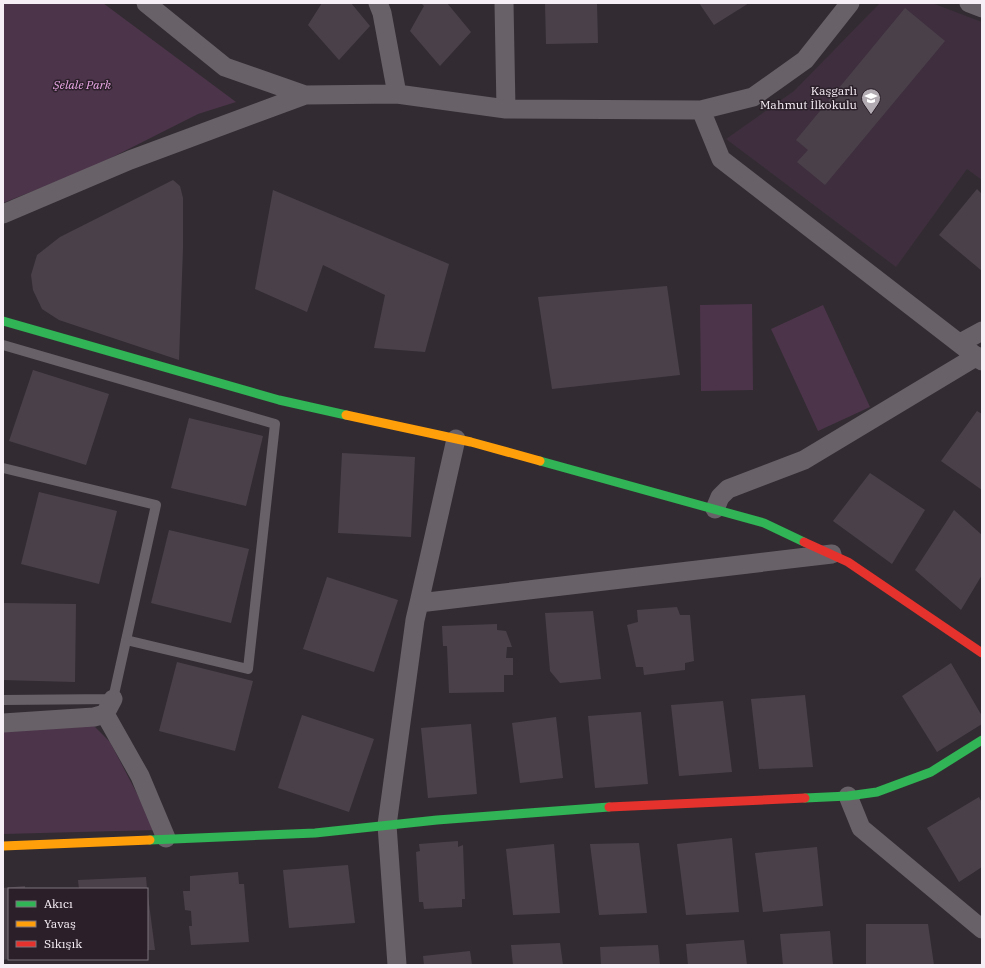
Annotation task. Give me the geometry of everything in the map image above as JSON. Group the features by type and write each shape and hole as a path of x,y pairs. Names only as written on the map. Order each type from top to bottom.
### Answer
{"street":[{"path":"146,3 225,67 305,95"},
{"path":"378,3 382,13 397,94"},
{"path":"504,3 506,109"},
{"path":"3,214 130,160 305,95 397,94 506,109 701,110 753,97 805,60 850,3"},
{"path":"969,3 982,8"},
{"path":"701,110 721,159 979,358 804,460 728,489 720,497 715,509"},
{"path":"3,321 279,400 456,439 764,523 848,562 982,653"},
{"path":"960,343 982,331"},
{"path":"397,965 387,825 415,620 456,439"},
{"path":"419,603 832,554"},
{"path":"3,722 94,717 109,707 166,838"},
{"path":"3,846 315,832 574,809 848,796 877,792 931,772 982,740"},
{"path":"848,796 861,828 982,929"}],"lane":[{"path":"3,345 275,424 248,669 126,640"},
{"path":"3,468 156,505 126,640 109,707 3,700"}],"shaded area":[{"name":"Kaşgarlı Mahmut İlkokulu","path":"880,3 932,3 982,22 982,180 967,169 896,267 726,139 794,91"}],"green space":[{"name":"Şelale Park","path":"3,3 103,3 236,102 198,114 91,168 3,203"},
{"path":"752,304 753,390 701,391 700,305"},
{"path":"823,305 870,407 818,431 771,329"},
{"path":"94,726 110,742 156,830 3,834 3,731"}],"building":[{"path":"322,3 351,3 370,26 339,60 308,25"},
{"path":"421,3 447,3 471,32 440,66 410,31 424,6"},
{"path":"545,3 597,3 598,43 546,44"},
{"path":"699,3 749,3 714,25"},
{"path":"905,8 945,41 825,185 797,162 808,150 796,140"},
{"path":"173,180 180,186 183,198 183,248 179,360 59,320 42,309 33,290 31,275 37,255 60,237"},
{"path":"977,189 982,194 982,271 939,235"},
{"path":"273,190 449,264 425,352 374,348 385,295 323,265 307,312 255,289"},
{"path":"667,286 680,375 552,389 538,297"},
{"path":"33,370 109,394 86,465 9,441"},
{"path":"977,411 982,414 982,490 941,461"},
{"path":"189,418 263,436 246,506 171,488"},
{"path":"342,453 415,457 411,537 338,533"},
{"path":"870,473 925,510 892,564 833,521"},
{"path":"39,492 117,511 99,584 21,564"},
{"path":"954,510 982,535 982,575 961,610 915,570"},
{"path":"169,530 249,549 231,623 151,603"},
{"path":"327,577 398,600 374,672 303,649"},
{"path":"3,603 76,604 75,682 3,680"},
{"path":"677,607 680,615 690,615 694,661 685,663 685,670 644,675 643,667 636,667 627,625 638,622 637,610"},
{"path":"593,611 601,679 560,683 550,671 545,613"},
{"path":"497,624 497,630 506,631 512,647 507,647 506,658 513,658 513,675 504,675 504,692 449,693 447,646 443,646 442,626"},
{"path":"177,662 253,681 235,751 159,731"},
{"path":"951,663 982,716 982,724 937,752 902,696"},
{"path":"805,695 813,767 759,769 751,699"},
{"path":"723,701 732,772 679,776 671,705"},
{"path":"641,712 648,784 595,788 588,716"},
{"path":"302,715 374,739 349,812 278,788"},
{"path":"556,717 563,778 520,783 512,723"},
{"path":"471,724 477,794 428,798 421,728"},
{"path":"979,797 982,803 982,867 959,882 927,828"},
{"path":"732,838 739,912 686,915 677,844"},
{"path":"458,841 458,847 463,845 465,899 462,899 462,907 424,909 423,902 419,902 416,852 420,851 419,844"},
{"path":"639,843 647,913 599,915 590,844"},
{"path":"554,844 560,913 513,915 506,849"},
{"path":"817,847 823,906 763,912 755,853"},
{"path":"348,865 355,923 289,928 283,870"},
{"path":"238,872 239,884 244,884 249,942 191,945 189,926 192,926 191,911 185,910 183,891 190,891 190,876"},
{"path":"146,877 147,888 79,888 78,880"},
{"path":"25,886 25,888 8,888 8,959 3,960 3,888"},
{"path":"148,896 155,950 148,950"},
{"path":"866,924 928,924 934,965 866,965"},
{"path":"830,931 833,965 783,965 780,934"},
{"path":"744,940 747,965 688,965 686,944"},
{"path":"560,943 563,965 513,965 511,945"},
{"path":"658,945 660,965 601,965 600,947"},
{"path":"470,951 472,965 424,965 423,956"}],"traffic: fast":[{"path":"3,321 279,400 346,415"},
{"path":"540,461 764,523 804,542"},
{"path":"805,798 848,796 877,792 931,772 982,740"},
{"path":"150,840 315,833 437,820 609,807"}],"traffic: slow":[{"path":"346,415 471,442 540,461"},
{"path":"3,846 150,840"}],"traffic: jam":[{"path":"804,542 848,562 982,653"},
{"path":"609,807 805,798"}],"place":[{"name":"Kaşgarlı Mahmut İlkokulu","path":"871,115"}]}
